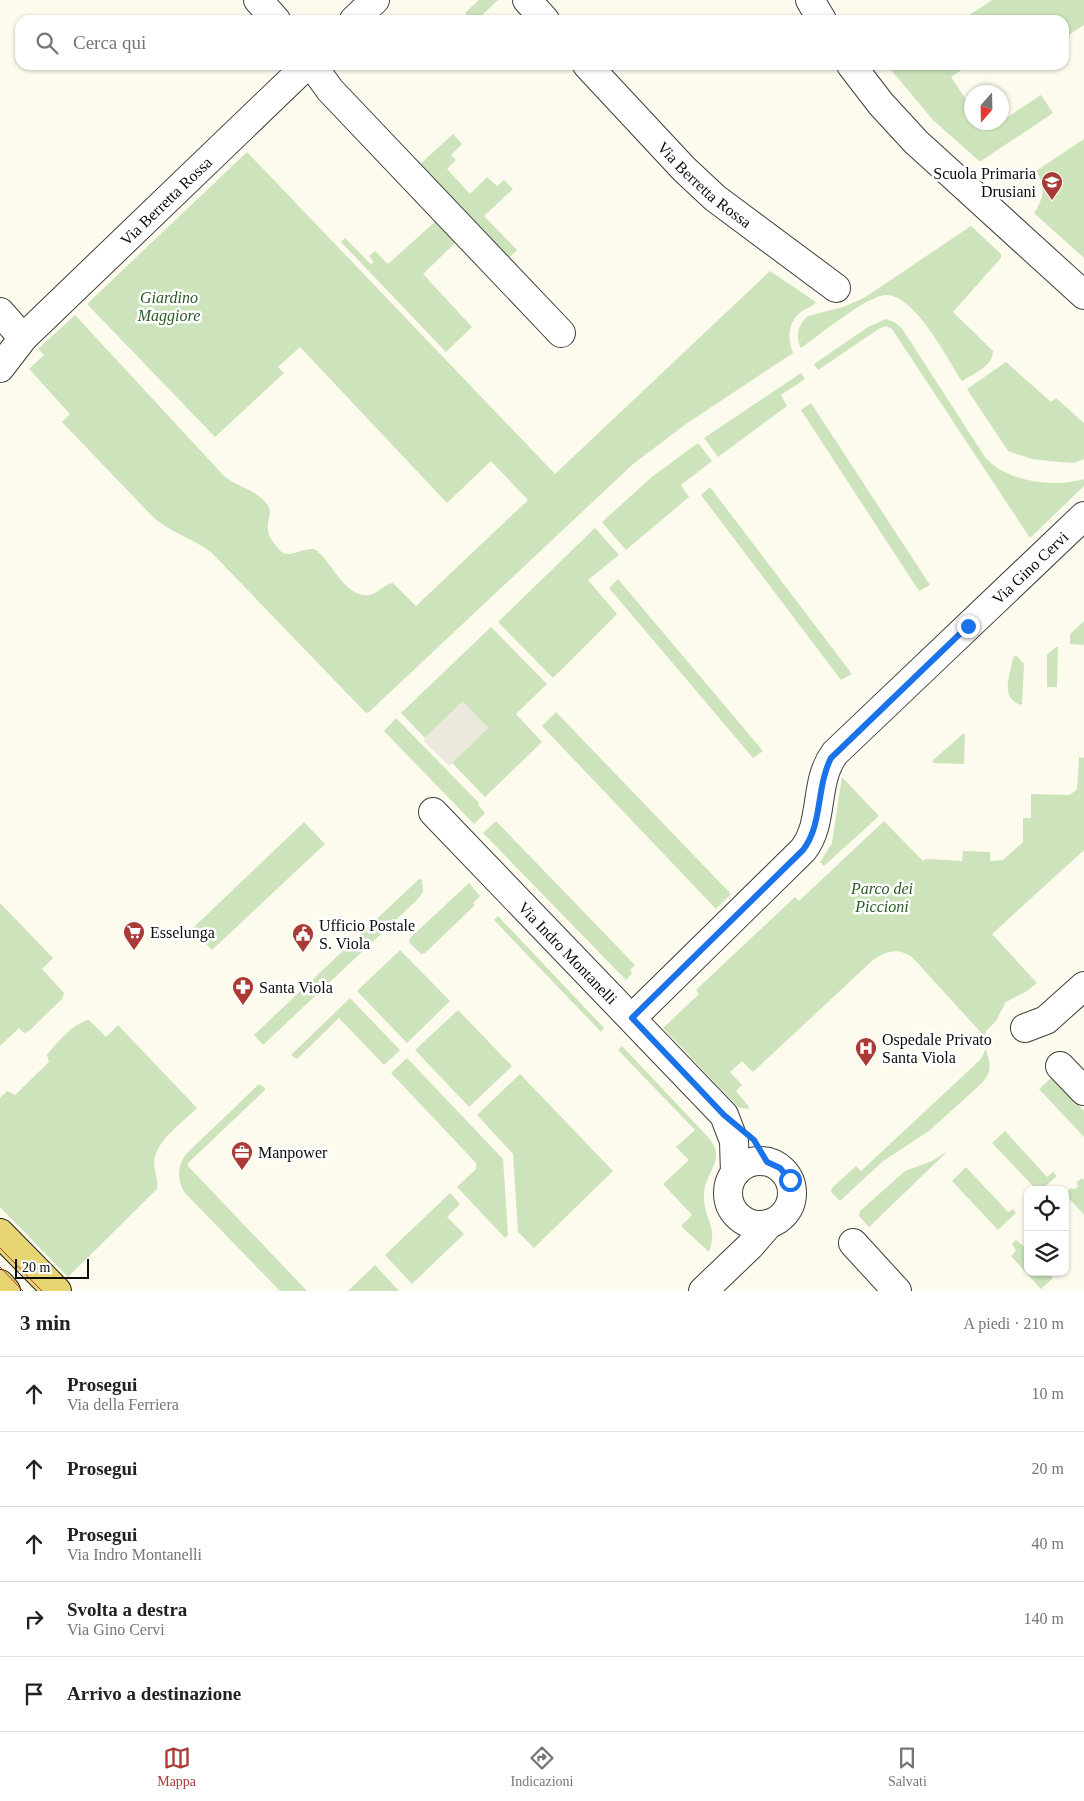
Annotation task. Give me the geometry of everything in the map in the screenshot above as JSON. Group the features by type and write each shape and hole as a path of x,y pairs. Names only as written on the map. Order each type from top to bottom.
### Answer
{"main road":[{"path":"0,1233 57,1291"},
{"path":"0,1284 6,1291"}],"street":[{"path":"258,0 272,15"},
{"path":"359,15 375,0"},
{"path":"527,0 540,15"},
{"path":"810,0 819,15"},
{"name":"Via Berretta Rossa","path":"0,368 23,338 302,70"},
{"path":"316,70 330,90 561,333"},
{"name":"Via Berretta Rossa","path":"592,70 684,169 715,198 836,288"},
{"path":"855,70 886,110 916,142 1084,294"},
{"path":"0,312 23,338"},
{"name":"Via Gino Cervi","path":"632,1018 803,850 814,828 825,771 835,753 1084,516"},
{"name":"Via Indro Montanelli","path":"434,812 724,1115 734,1141 735,1173"},
{"path":"1025,1028 1046,1020 1084,986"},
{"path":"1060,1066 1084,1091"},
{"path":"724,1115 754,1140 767,1162"},
{"path":"767,1162 774,1164 786,1174 793,1195 785,1214 769,1224 750,1246 712,1282 733,1239 735,1214 728,1193 731,1179 735,1173 750,1163 767,1162"},
{"path":"735,1214 749,1224 769,1224"},
{"path":"853,1243 898,1291"}],"green space":[{"path":"479,0 498,0 482,15 467,15 465,13"},
{"path":"992,0 1084,0 1084,25 1069,35 1069,15 970,15"},
{"path":"891,70 962,70 951,77 964,96 964,130 1009,130 1009,116 1041,95 1053,113 981,161 933,120"},
{"path":"453,134 462,144 451,155 456,160 447,169 470,194 487,177 497,186 504,180 513,189 484,216 517,250 508,259 418,166"},
{"name":"Scuola Primaria Drusiani","path":"1084,139 1084,258 1034,213 1042,198 1041,182 1036,171"},
{"name":"Giardino Maggiore","path":"247,152 555,474 770,271 816,302 797,315 791,325 790,342 793,353 686,424 632,465 368,713 211,552 152,516 62,422 70,414 29,369 44,355 38,349 75,315 224,476 262,498 270,513 269,533 281,551 287,554 314,549 345,584 360,594 373,594 393,583 416,606 528,500 491,461 447,503 300,347 278,367 284,373 215,437 87,304"},
{"path":"437,220 457,241 423,274 472,327 446,352 341,242 345,238 371,264 374,262 369,256 375,251 388,264"},
{"path":"971,226 1001,254 1001,258 953,312 993,351 990,361 982,369 962,381 929,329 918,316 896,297 885,295 877,297 855,309 801,348 798,331 808,316 843,307 864,298"},
{"path":"886,319 896,323 903,330 985,457 994,465 1005,472 1031,481 1059,483 1084,479 1084,486 1030,538 892,329 886,326 880,328 818,370 814,364 868,327"},
{"path":"1006,362 1051,402 1056,398 1084,423 1084,459 1074,463 1059,462 1032,459 1008,451 967,389"},
{"path":"801,373 805,379 781,395 787,406 718,457 704,438"},
{"path":"811,403 930,585 919,591 801,410"},
{"path":"698,443 712,461 681,485 689,497 626,550 602,522 653,476"},
{"path":"710,487 852,674 841,680 701,495"},
{"path":"595,528 619,555 588,580 617,614 553,678 498,622"},
{"path":"618,579 763,751 753,758 609,588"},
{"path":"1084,621 1084,645 1070,644 1070,634"},
{"path":"491,627 547,684 516,714 542,742 485,797 452,763 488,728 462,702 425,738 401,713"},
{"path":"1058,647 1057,687 1047,687 1047,655"},
{"path":"1016,655 1024,664 1022,705 1010,698 1008,692 1013,658"},
{"path":"556,712 731,894 716,909 542,726"},
{"path":"396,718 479,803 478,805 485,813 474,824 384,731"},
{"path":"965,734 964,764 934,763 932,761"},
{"name":"Parco dei Piccioni","path":"1079,757 1084,758 1084,850 992,934 1037,983 1027,991 1006,1002 996,1021 986,1031 985,1037 912,957 897,951 887,952 873,960 753,1072 742,1061 730,1072 742,1085 736,1091 749,1107 748,1109 738,1107 663,1028 699,994 696,990 795,897 799,901 884,821 923,861 926,859 962,861 963,851 990,852 990,861 1003,860 1023,842 1023,818 1031,818 1031,794 1070,795 1077,789"},
{"path":"842,777 879,816 824,866 820,862 832,843"},
{"path":"496,821 635,965 630,970 632,973 626,980 483,833"},
{"path":"304,822 325,844 212,950 192,929"},
{"path":"419,879 422,880 423,892 417,900 263,1045 254,1035"},
{"path":"469,883 480,896 473,903 475,905 425,953 421,954 409,942 410,938"},
{"path":"0,903 53,958 42,969 64,993 62,999 29,1031 24,1033 19,1028 0,1046"},
{"path":"498,916 604,1028 601,1032 494,920"},
{"path":"400,950 450,1001 407,1043 357,991"},
{"path":"350,998 400,1050 384,1065 339,1018 297,1059 291,1055"},
{"path":"458,1010 512,1066 469,1107 415,1050"},
{"path":"89,1020 106,1037 118,1025 197,1108 159,1146 154,1162 157,1189 68,1277 0,1207 0,1098 7,1091 15,1095 49,1062 47,1055 60,1040 71,1029"},
{"path":"622,1046 709,1138 714,1146 716,1160 705,1186 704,1195 704,1203 712,1228 712,1243 709,1252 681,1226 692,1215 663,1184 689,1160 676,1147 695,1130 618,1050"},
{"path":"986,1049 990,1067 982,1083 929,1131 883,1161 840,1201 831,1192 832,1188 856,1166 861,1171 980,1060"},
{"path":"407,1058 503,1159 508,1235 505,1238 457,1187 476,1169 476,1163 391,1073"},
{"path":"520,1074 613,1171 534,1248 518,1232 513,1154 477,1115"},
{"path":"1052,1077 1084,1111 1084,1137 1039,1089"},
{"path":"259,1084 265,1090 188,1163 188,1166 307,1291 280,1291 184,1192 180,1182 181,1163 186,1154"},
{"path":"1005,1131 1047,1177 1053,1172 1057,1176 1046,1186 1033,1186 992,1143"},
{"path":"948,1151 869,1227 859,1216 860,1211 905,1171 932,1161"},
{"path":"966,1167 1008,1212 1013,1209 1016,1213 998,1230 952,1181"},
{"path":"1082,1178 1084,1180 1084,1215 1069,1198 1069,1190 1078,1187 1077,1182"},
{"path":"450,1193 460,1204 447,1217 464,1234 412,1284 385,1255"},
{"path":"1016,1240 1024,1247 1024,1270 1011,1256 1016,1251 1012,1244"},
{"path":"375,1265 399,1291 348,1291"},
{"path":"1029,1276 1051,1276 1053,1278 1041,1289"}],"shaded area":[{"path":"463,701 488,728 449,766 423,740"}],"tram line":[{"path":"0,1248 42,1291"},
{"path":"0,1267 23,1291"}],"place":[{"name":"Scuola Primaria Drusiani","path":"1052,201"},
{"name":"Esselunga","path":"134,951"},
{"name":"Ufficio Postale S. Viola","path":"303,953"},
{"name":"Santa Viola","path":"243,1006"},
{"name":"Ospedale Privato Santa Viola","path":"866,1067"},
{"name":"Manpower","path":"242,1171"}],"route":[{"path":"790,1180 780,1168 767,1162 754,1140 724,1115 632,1018 803,850 812,836 823,778 831,758 968,626"}]}
